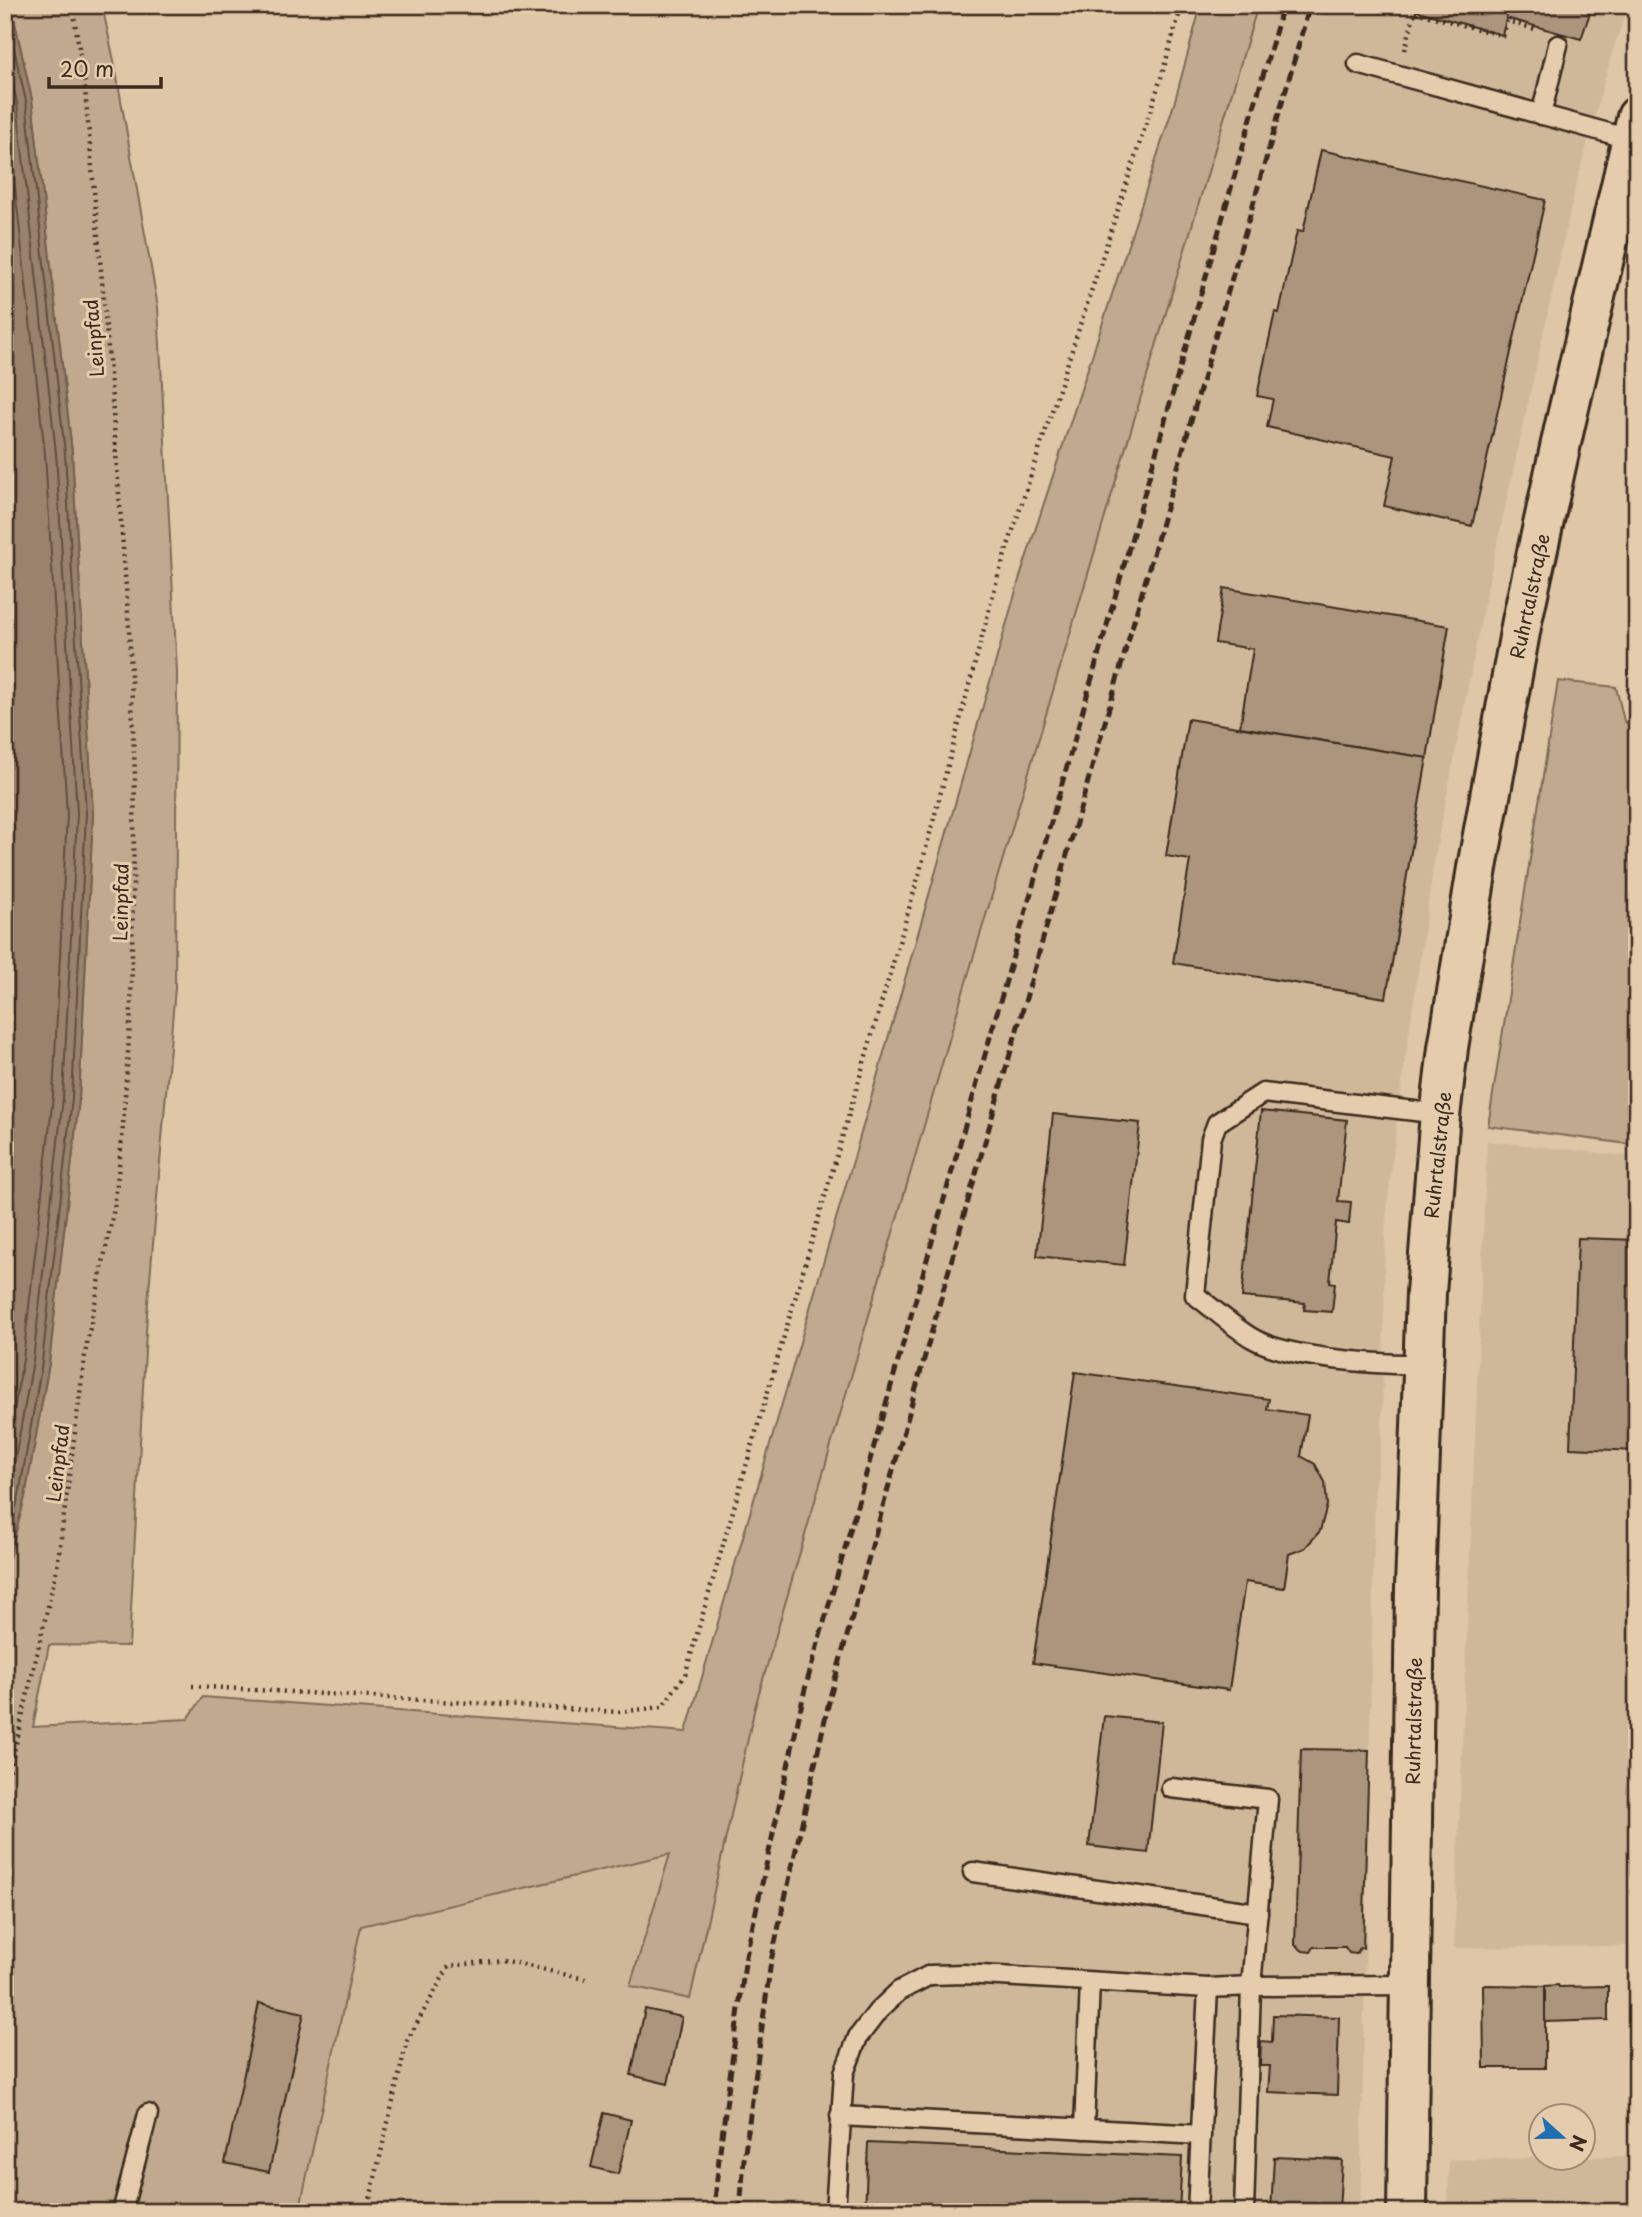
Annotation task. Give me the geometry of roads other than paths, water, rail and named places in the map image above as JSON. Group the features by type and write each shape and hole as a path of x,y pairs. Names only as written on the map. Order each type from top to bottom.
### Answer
{"main road":[{"name":"Ruhrtalstraße","path":"1407,2212 1415,1601 1431,1207 1440,1114 1473,894 1522,621 1634,128"}],"lane":[{"path":"1541,115 1552,39"},
{"path":"1358,64 1541,115 1634,128"},
{"path":"1424,1364 1391,1364 1288,1352 1253,1339 1195,1295 1211,1139 1217,1123 1263,1093 1440,1114"},
{"path":"1171,1788 1268,1799 1251,1986 1244,2212"},
{"path":"973,1872 1258,1913"},
{"path":"835,2212 844,2073 858,2037 878,2011 899,1991 930,1975 963,1974 1208,1988 1409,1985"},
{"path":"1084,2129 1090,1982"},
{"path":"1197,2212 1208,1988"},
{"path":"122,2212 148,2114"},
{"path":"840,2116 1201,2135"}],"water":[{"path":"5,5 11,5 32,100 72,452 93,814 79,1099 49,1363 25,1497 5,1573"}],"railway":[{"path":"714,2212 746,1956 805,1689 1283,5"},
{"path":"740,2212 744,2159 771,1961 830,1697 968,1201 1310,5"}]}
